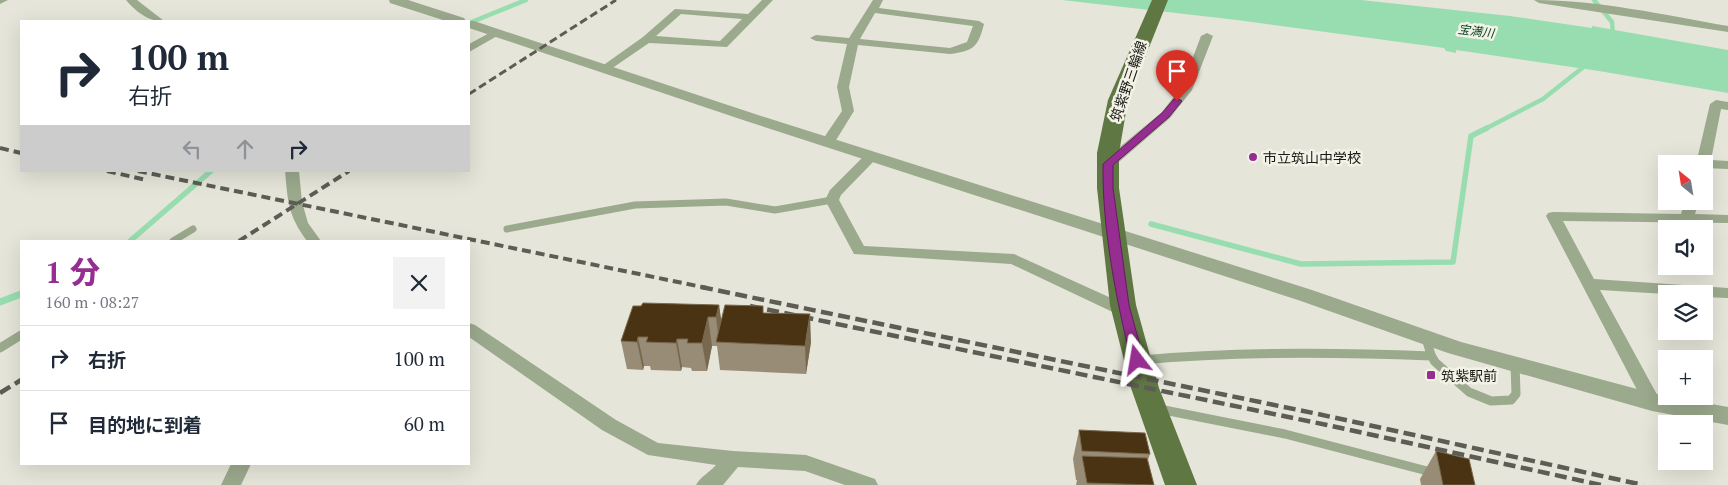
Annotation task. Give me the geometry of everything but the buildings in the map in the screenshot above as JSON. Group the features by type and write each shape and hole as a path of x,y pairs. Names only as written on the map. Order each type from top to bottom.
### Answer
{"main road":[{"name":"筑紫野三輪線","path":"1156,9 1118,100 1108,153 1108,188 1125,311 1137,360 1152,408 1182,485"}],"street":[{"path":"132,0 139,8 157,20"},
{"path":"395,0 456,20"},
{"path":"648,39 723,45 768,0"},
{"path":"1539,0 1652,16 1728,30"},
{"path":"816,38 853,41 950,51 967,49 973,44 979,24 875,5 853,41 842,87 848,111 828,142"},
{"path":"604,69 648,39 679,11 751,17"},
{"path":"470,24 828,142 1304,294 1426,337 1652,402 1728,416"},
{"path":"470,48 495,33"},
{"path":"1108,164 1166,115 1188,87 1207,36"},
{"path":"1705,155 1716,104 1728,106"},
{"path":"868,160 835,193 832,200 859,251 1014,259 1125,311"},
{"path":"1713,164 1728,165"},
{"path":"292,172 295,202 300,223 313,240"},
{"path":"1687,217 1689,210"},
{"path":"1652,402 1553,216 1728,219"},
{"path":"1589,284 1728,294"},
{"path":"470,330 609,425 655,450 733,459 806,463 868,485"},
{"path":"714,483 733,459"},
{"path":"231,485 241,465"}],"lane":[{"path":"507,229 635,204 726,202 775,210 832,200"},
{"path":"175,240 192,229"},
{"path":"0,348 20,336"},
{"path":"1426,337 1431,356 1466,390 1478,398 1493,402 1511,400 1516,394 1515,364"},
{"path":"1137,360 1202,354 1291,351 1431,356"},
{"path":"1152,408 1285,434 1449,476"}],"water":[{"name":"宝満川","path":"1062,0 1361,0 1510,16 1592,28 1592,26 1728,50 1728,93 1599,71 1456,50 1456,53 1446,51 1444,48 1237,20"}],"waterway":[{"path":"470,23 526,0"},
{"path":"1594,0 1612,22 1613,36"},
{"path":"1485,129 1543,99 1586,65"},
{"path":"1151,224 1301,264 1453,262 1471,136 1485,129"},
{"path":"131,240 210,172"},
{"path":"0,302 20,294"}],"railway":[{"path":"470,93 616,0"},
{"path":"0,148 20,153"},
{"path":"111,172 146,180"},
{"path":"143,172 297,204"},
{"path":"297,204 347,172"},
{"path":"241,240 297,204"},
{"path":"297,204 707,288"},
{"path":"701,287 1318,414 1643,485"},
{"path":"750,306 1327,425 1601,485"},
{"path":"0,393 20,381"}],"place":[{"name":"市立筑山中学校","path":"1253,157"},
{"name":"筑紫駅前","path":"1431,375"}],"route":[{"path":"1137,360 1123,305 1108,188 1108,164 1166,115 1177,101"}]}
